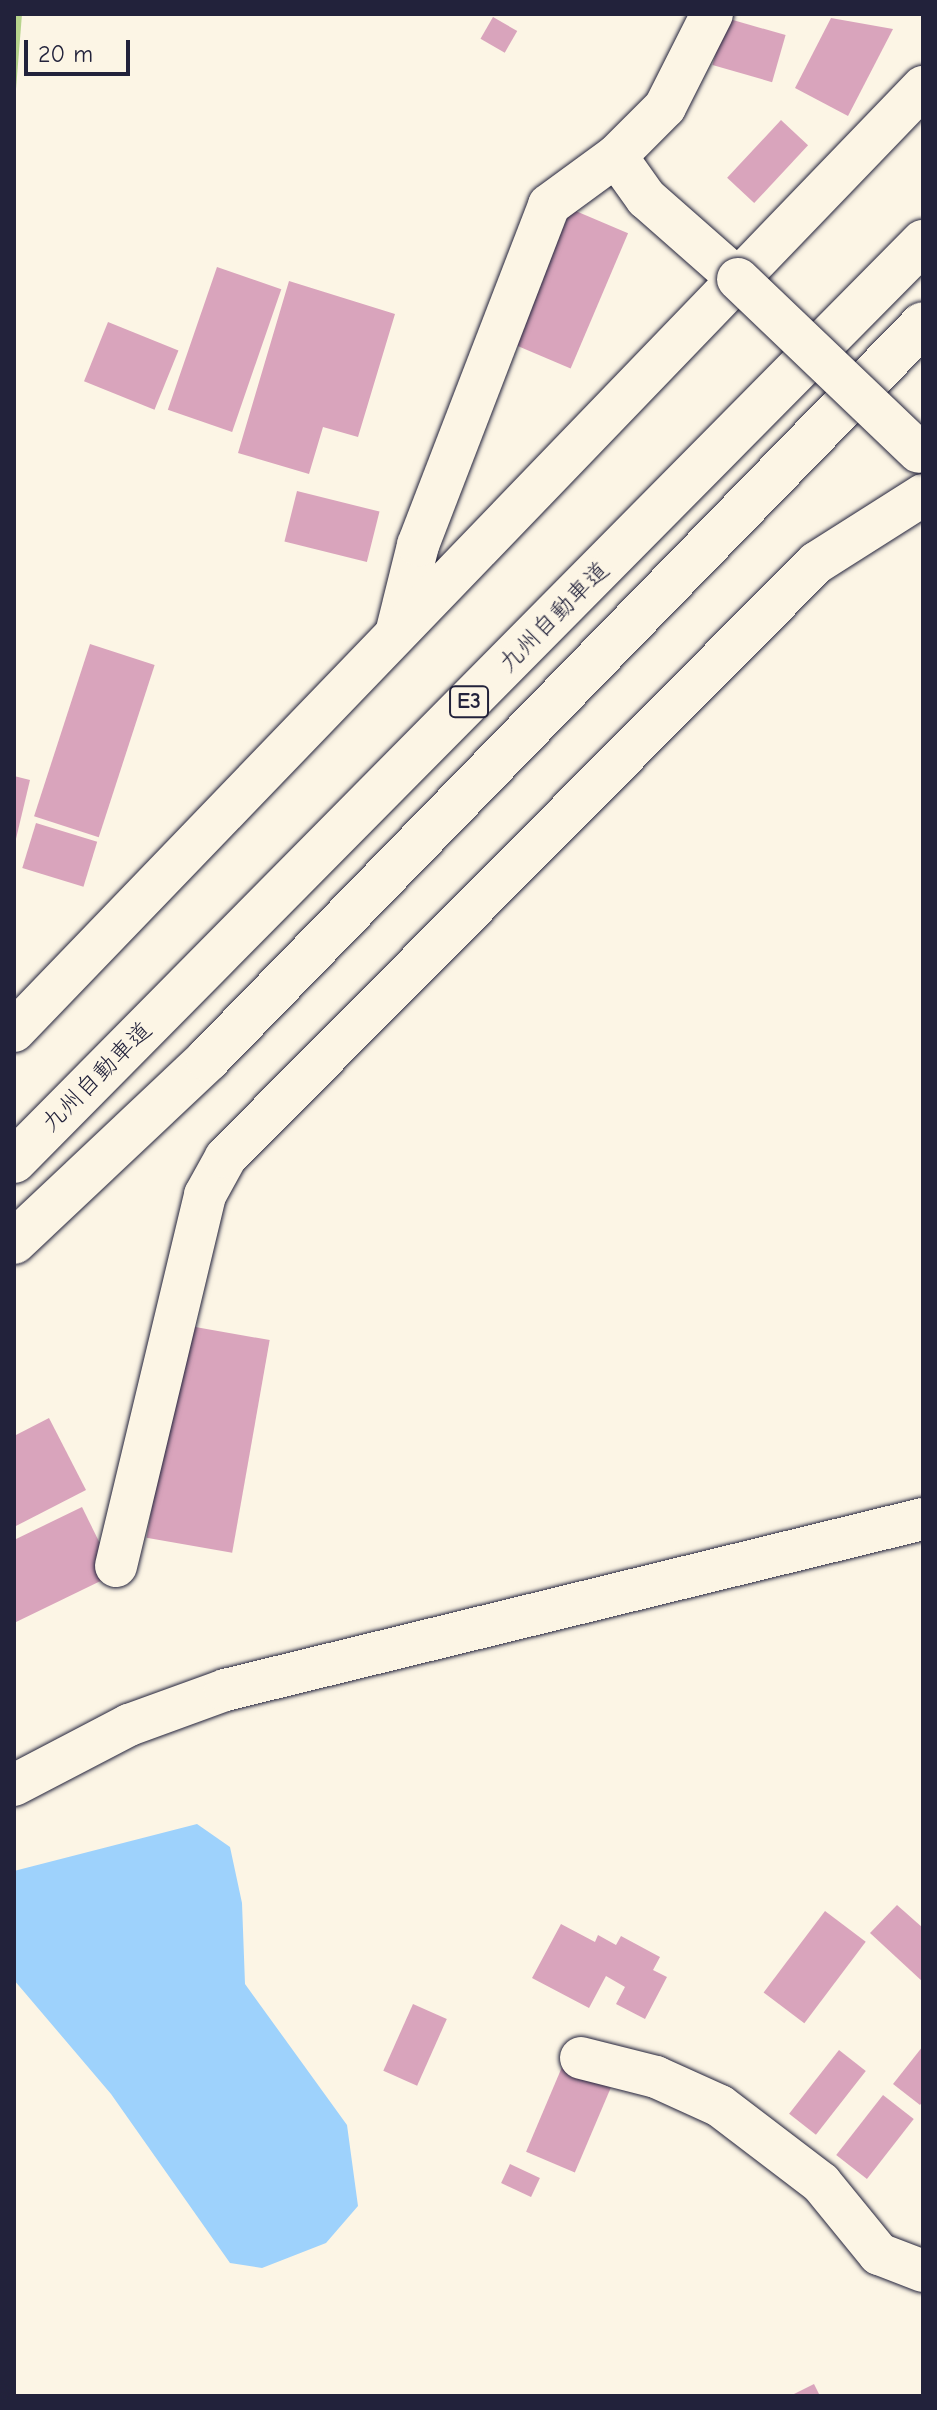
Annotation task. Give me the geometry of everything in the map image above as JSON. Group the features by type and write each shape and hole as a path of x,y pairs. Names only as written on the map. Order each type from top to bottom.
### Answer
{"highway":[{"name":"九州自動車道","path":"14,1161 923,242"},
{"path":"14,1242 208,1059 923,324"}],"street":[{"path":"397,630 423,531 549,205 616,156 665,107 712,14"},
{"path":"14,1031 923,87"},
{"path":"616,156 646,198 738,279 921,453"},
{"path":"116,1566 205,1195 226,1157 816,563 923,495"},
{"path":"14,1785 129,1725 225,1690 923,1519"},
{"path":"581,2058 656,2077 720,2106 821,2183 879,2254 923,2271"}],"green space":[{"path":"14,14 22,14 14,114"}],"water":[{"path":"197,1824 230,1847 242,1903 245,1984 347,2125 358,2206 326,2243 262,2268 230,2263 111,2094 14,1980 14,1871"}],"building":[{"path":"493,17 517,31 505,53 480,39"},
{"path":"726,18 786,35 772,82 712,65"},
{"path":"831,18 893,29 848,116 795,88"},
{"path":"781,120 808,145 754,203 727,178"},
{"path":"571,209 628,233 571,369 514,344"},
{"path":"217,267 281,289 232,432 168,410"},
{"path":"289,281 395,314 358,437 323,427 309,474 238,453"},
{"path":"108,322 178,350 154,410 84,381"},
{"path":"297,491 379,512 367,562 284,541"},
{"path":"90,644 155,665 99,837 34,816"},
{"path":"14,776 30,780 15,843 14,843"},
{"path":"36,823 97,842 83,887 22,868"},
{"path":"184,1325 270,1340 232,1553 146,1538"},
{"path":"49,1418 86,1490 14,1527 14,1436"},
{"path":"82,1507 115,1574 14,1623 14,1540"},
{"path":"897,1905 923,1928 923,1982 870,1933"},
{"path":"825,1911 866,1942 804,2023 764,1992"},
{"path":"561,1924 595,1942 598,1935 616,1945 621,1936 660,1957 653,1970 667,1977 645,2019 616,2004 625,1987 606,1976 589,2008 532,1978"},
{"path":"413,2004 447,2019 417,2086 383,2071"},
{"path":"923,2046 923,2101 920,2105 893,2084"},
{"path":"839,2050 866,2071 816,2135 789,2114"},
{"path":"562,2067 611,2088 575,2172 526,2152"},
{"path":"883,2095 914,2119 867,2179 836,2155"},
{"path":"510,2164 540,2178 531,2197 501,2183"},
{"path":"814,2384 820,2396 790,2396"}]}
